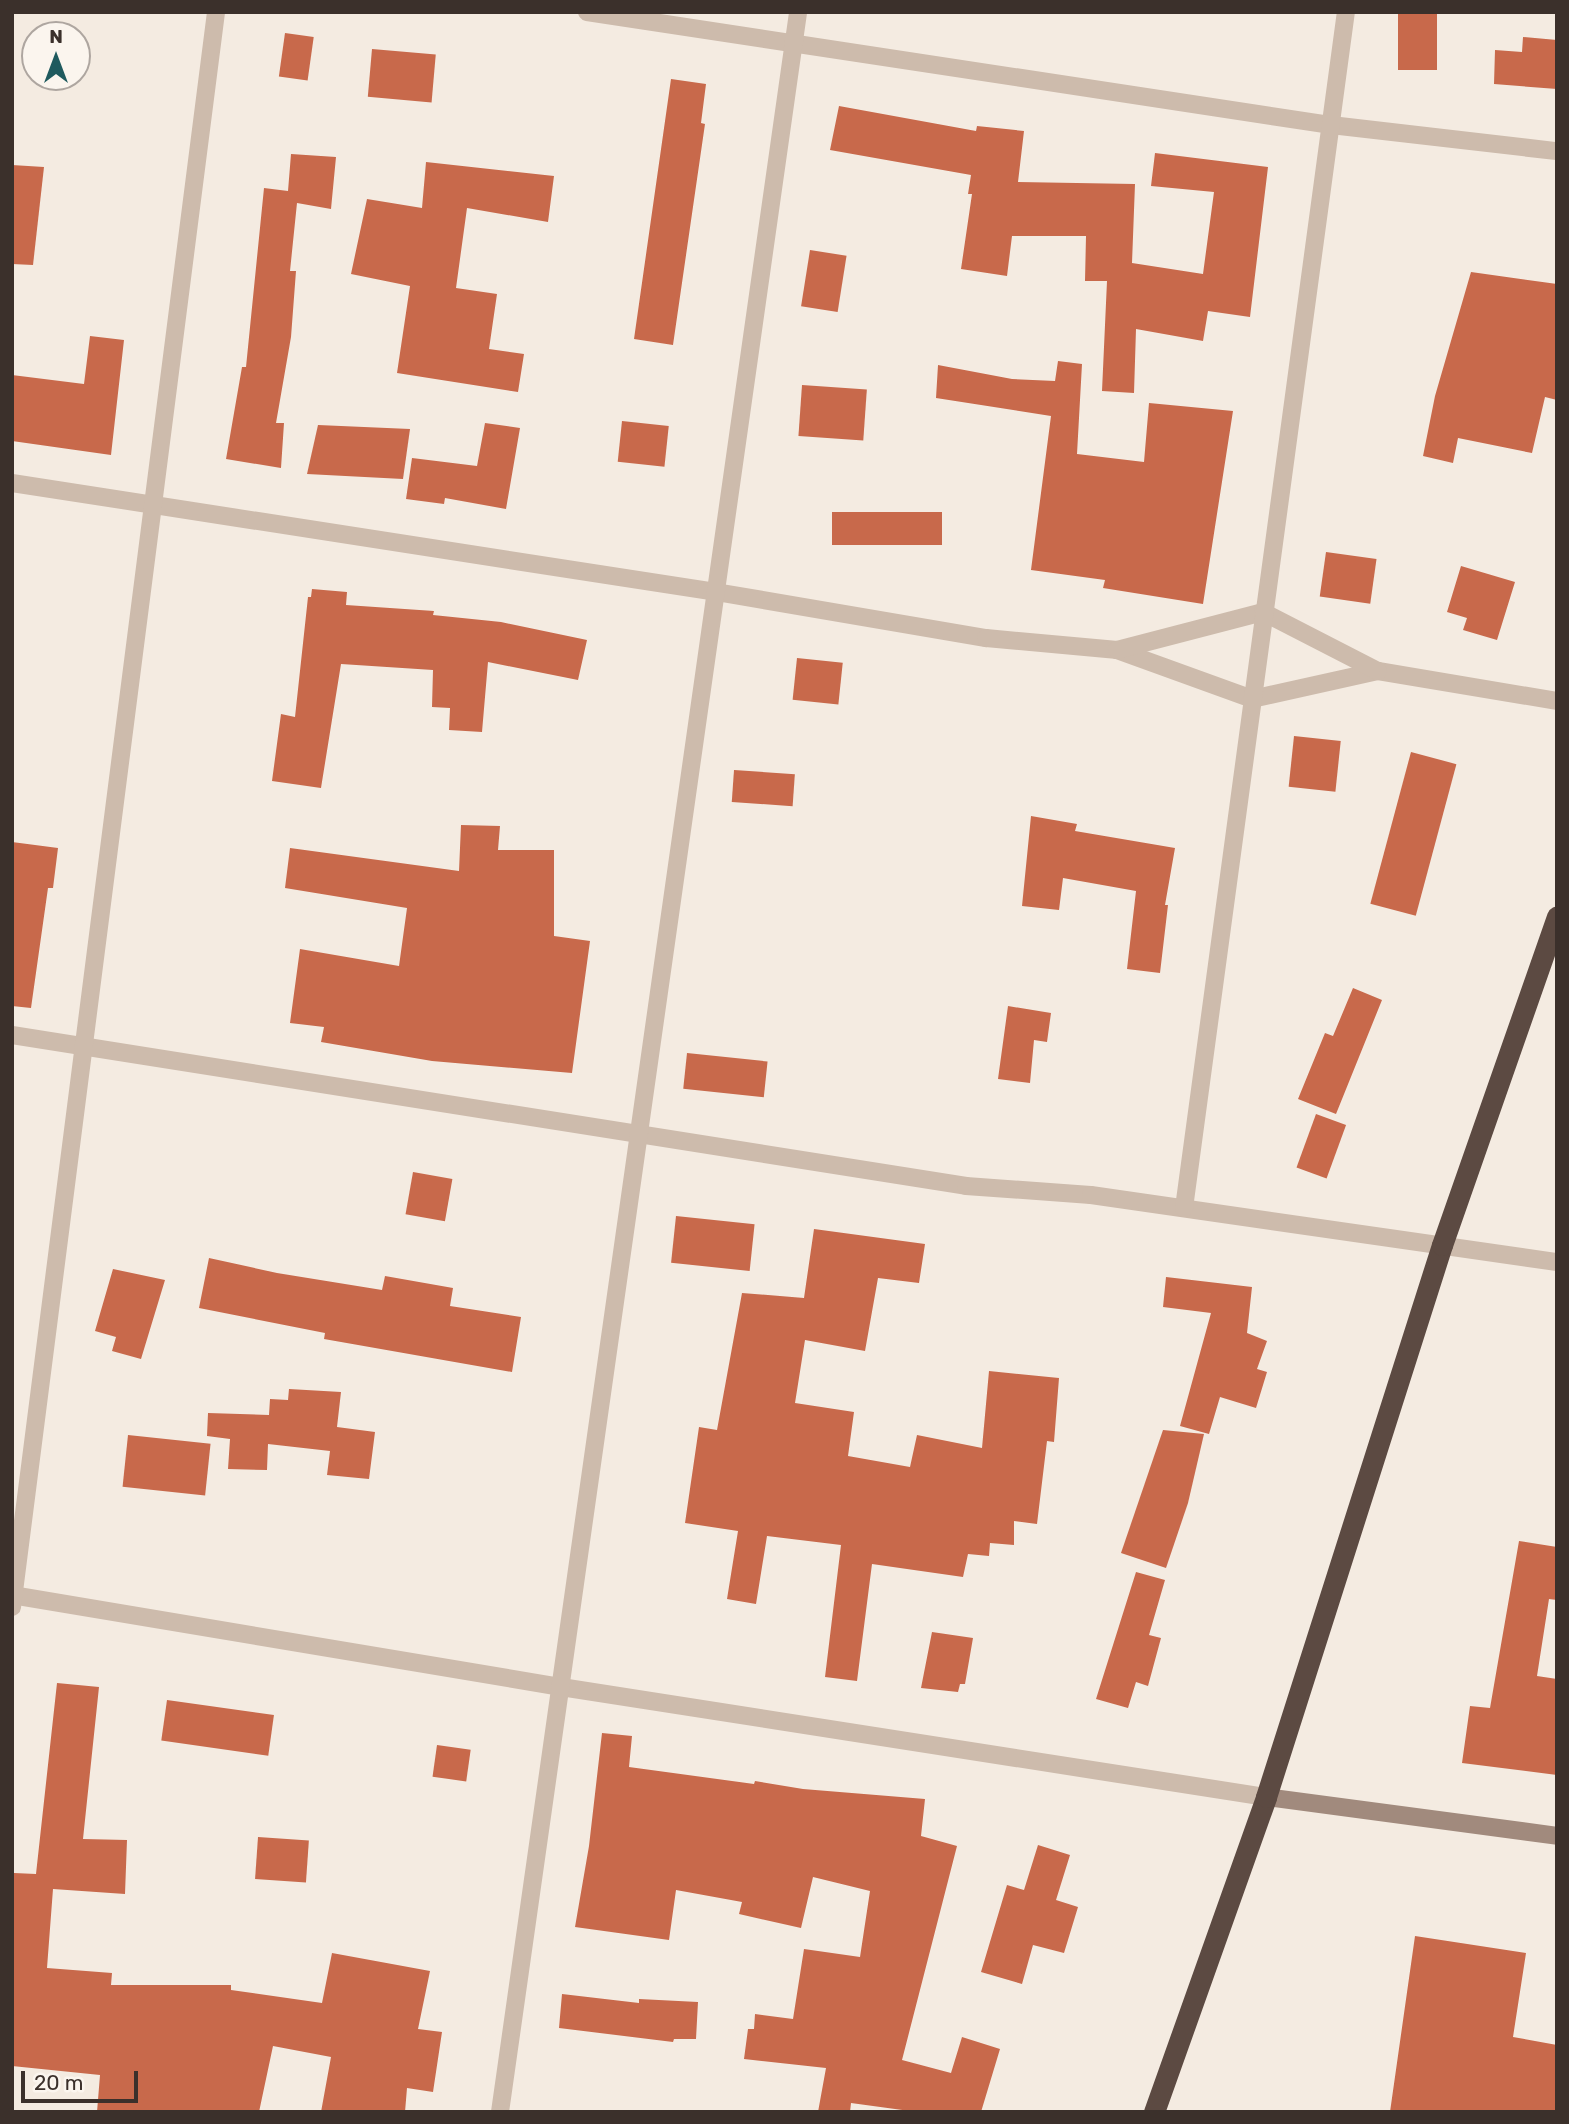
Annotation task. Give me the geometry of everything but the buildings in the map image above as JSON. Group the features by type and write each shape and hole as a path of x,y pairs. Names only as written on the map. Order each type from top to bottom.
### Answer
{"highway":[{"path":"1154,2112 1266,1797 1442,1245 1557,917"}],"street":[{"path":"216,12 13,1600 1266,1797 1557,1836"},
{"path":"587,12 1331,125 1557,150"},
{"path":"500,2112 798,12"},
{"path":"1184,1208 1346,12"},
{"path":"12,482 716,592 986,638 1117,650 1252,699 1378,671"},
{"path":"1117,650 1263,612 1378,671 1557,701"},
{"path":"12,1035 966,1186 1091,1195 1557,1262"}]}
